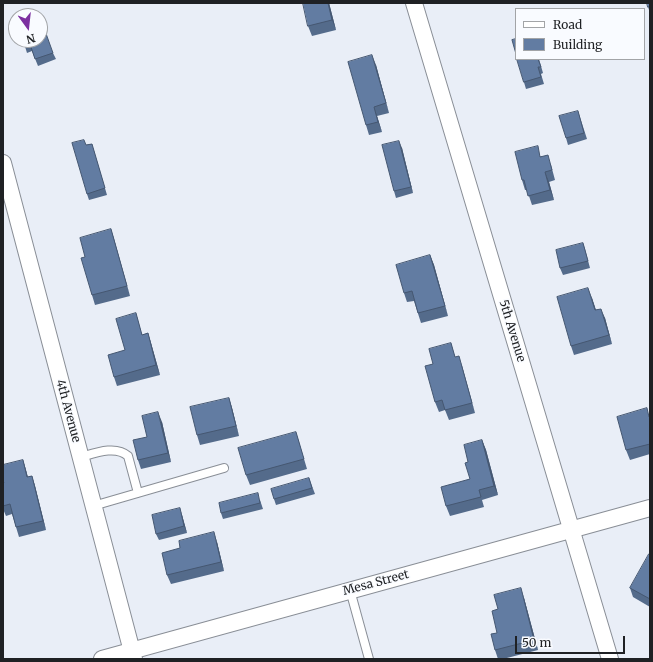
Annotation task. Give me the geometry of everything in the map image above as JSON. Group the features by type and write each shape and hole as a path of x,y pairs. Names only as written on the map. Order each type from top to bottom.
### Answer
{"street":[{"name":"5th Avenue","path":"414,3 610,659"},
{"name":"4th Avenue","path":"3,163 133,655"},
{"name":"Mesa Street","path":"102,659 133,655 350,590 650,508"}],"lane":[{"path":"80,457 109,450 124,452 128,456 138,493"},
{"path":"93,506 224,468"},
{"path":"350,590 369,659"}],"building":[{"path":"303,3 328,3 332,20 308,26"},
{"path":"48,39 53,53 35,59 31,48 48,48"},
{"path":"515,39 515,50 512,40"},
{"path":"372,55 386,103 374,107 378,122 366,125 348,62"},
{"path":"517,60 538,60 541,67 538,67 541,77 524,82"},
{"path":"578,111 584,133 566,138 559,116"},
{"path":"84,140 86,145 92,144 105,188 87,194 72,143"},
{"path":"399,141 411,187 394,191 382,145"},
{"path":"538,146 540,157 548,155 552,170 545,172 550,190 528,196 524,180 522,180 515,152"},
{"path":"111,229 127,286 92,295 81,258 85,257 80,238"},
{"path":"583,243 588,261 560,268 556,250"},
{"path":"430,255 445,306 418,313 412,291 404,293 396,265"},
{"path":"588,288 595,310 601,309 609,335 571,346 557,297"},
{"path":"136,313 142,335 148,333 156,365 114,377 108,355 125,350 116,319"},
{"path":"451,343 455,357 459,356 472,403 445,410 442,400 435,402 425,366 433,364 429,349"},
{"path":"229,398 236,426 197,435 190,407"},
{"path":"647,408 650,417 650,444 626,450 617,417"},
{"path":"158,412 168,453 138,460 133,440 147,437 142,416"},
{"path":"296,432 304,459 246,475 238,448"},
{"path":"482,440 494,486 479,490 481,497 446,506 441,487 470,479 465,463 468,462 464,445"},
{"path":"23,460 27,477 32,476 43,521 16,527 10,504 3,506 3,465"},
{"path":"309,478 312,488 274,499 271,489"},
{"path":"258,493 260,503 221,513 219,503"},
{"path":"180,508 184,526 156,534 152,515"},
{"path":"214,532 221,562 167,575 162,553 180,548 179,541"},
{"path":"650,554 650,599 630,588"},
{"path":"521,588 534,640 495,650 491,634 497,633 492,611 498,609 494,595"}]}
